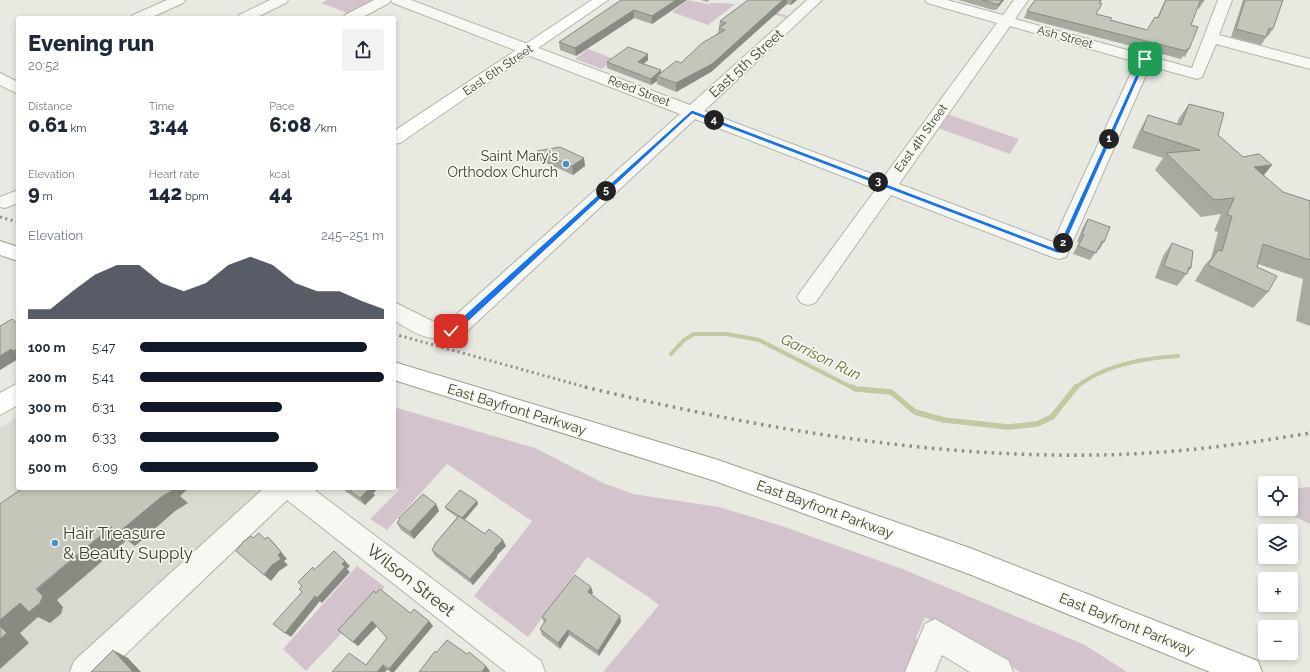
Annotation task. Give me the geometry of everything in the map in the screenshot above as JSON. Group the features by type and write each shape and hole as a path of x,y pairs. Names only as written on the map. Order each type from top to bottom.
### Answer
{"main road":[{"name":"East 6th Street","path":"396,138 601,0"},
{"path":"0,248 16,253"},
{"name":"East Bayfront Parkway","path":"396,372 714,470 970,561 1246,672"},
{"path":"0,405 16,394"}],"street":[{"path":"142,16 178,0"},
{"path":"248,16 281,0"},
{"path":"354,16 384,0"},
{"name":"Reed Street","path":"398,0 1059,252 1145,59"},
{"name":"East 5th Street","path":"396,311 428,330 445,333 456,328 815,0"},
{"name":"Ash Street","path":"932,0 1197,74 1212,38"},
{"name":"East 4th Street","path":"808,297 886,186 1021,0"},
{"path":"1225,0 1212,38 1310,64"},
{"path":"1,79 16,73"},
{"path":"1,79 16,88"},
{"path":"85,672 280,490"},
{"name":"Wilson Street","path":"295,490 530,672"},
{"path":"920,672 935,634 998,672"}],"shaded area":[{"path":"327,0 376,0 350,14 321,3"},
{"path":"688,0 707,4 735,4 708,25 672,12"},
{"path":"738,5 759,9 789,16 787,18"},
{"path":"588,49 614,59 602,69 575,59"},
{"path":"947,114 1019,139 1010,154 938,128"},
{"path":"396,408 535,448 603,483 633,494 719,507 782,526 905,570 1085,645 1127,672 1020,672 925,617 916,638 918,642 906,672 603,672 659,605 587,557 528,637 474,596 532,521 447,464 387,530 370,519 399,490 396,486"},
{"path":"16,417 16,490 268,490 68,672 0,672 0,428"},
{"path":"1310,487 1310,524 1293,516 1298,516 1298,488"},
{"path":"357,566 385,587 306,671 283,649"}],"building":[{"path":"621,0 676,0 652,16 634,10 575,48 559,42"},
{"path":"748,0 783,0 712,64 676,83 657,76 676,61 681,63 702,43 725,30 719,28 726,23 720,21"},
{"path":"982,0 1002,0 999,4 995,4"},
{"path":"1035,0 1101,0 1099,3 1102,4 1096,14 1112,18 1110,20 1147,30 1155,17 1158,18 1166,0 1204,0 1203,2 1200,1 1191,25 1198,27 1189,49 1186,51 1027,11"},
{"path":"1245,0 1283,0 1273,29 1269,28 1266,37 1236,29"},
{"path":"628,47 648,54 638,62 661,70 651,79 607,62"},
{"path":"1189,104 1224,113 1218,135 1243,157 1259,154 1272,165 1254,167 1283,192 1310,201 1310,260 1263,244 1257,267 1277,276 1268,292 1208,265 1218,250 1222,251 1232,216 1227,215 1234,198 1214,200 1166,153 1200,150 1142,131 1148,115 1181,125"},
{"path":"560,147 584,158 572,166 537,151"},
{"path":"1088,219 1110,227 1104,242 1102,241 1096,253 1078,246 1084,235 1082,234"},
{"path":"1172,243 1193,251 1191,268 1189,267 1187,274 1164,266"},
{"path":"12,319 16,322 16,350 14,351 11,349 0,356 0,326"},
{"path":"20,490 173,490 160,498 118,533 111,527 36,589 43,596 40,603 29,612 20,603 0,620 0,504"},
{"path":"349,490 368,490 360,498"},
{"path":"460,490 477,501 462,518 445,507"},
{"path":"423,494 436,504 410,532 397,523 400,519 399,518"},
{"path":"459,516 485,534 489,529 503,540 470,579 432,550 434,545"},
{"path":"259,533 265,539 268,537 281,552 278,555 281,559 272,565 264,575 236,551 243,542 251,536 253,538"},
{"path":"334,551 345,561 342,564 345,567 317,598 315,596 285,633 273,624 302,592 299,589 302,586 298,582 313,567 314,570"},
{"path":"575,575 591,587 588,592 620,616 598,651 568,630 558,643 540,629 546,620 542,617"},
{"path":"380,589 409,612 411,613 414,609 429,621 389,669 383,665 377,672 332,672 349,653 366,665 387,638 372,621 353,642 338,630 374,591 376,593"},
{"path":"0,626 7,633 0,639"},
{"path":"447,640 467,654 469,652 486,666 482,672 419,672 435,651 436,653"},
{"path":"113,650 133,672 91,672"}],"waterway":[{"name":"Garrison Run","path":"671,354 684,340 694,334 727,334 759,340 853,388"},
{"name":"Garrison Run","path":"1075,388 1098,374 1124,364 1178,356"},
{"name":"Garrison Run","path":"852,387 856,389 891,392 915,412 944,420 1008,427 1037,424 1052,417 1075,388"}],"railway":[{"path":"0,217 16,221"},
{"path":"396,335 588,388"},
{"path":"588,388 648,402 776,427 840,437 968,451 1033,455 1151,453 1204,448 1310,433"}],"place":[{"name":"Saint Mary's Orthodox Church","path":"566,164"},
{"name":"Hair Treasure & Beauty Supply","path":"55,543"}],"route":[{"path":"451,331 692,112 1059,252 1145,59"}]}
